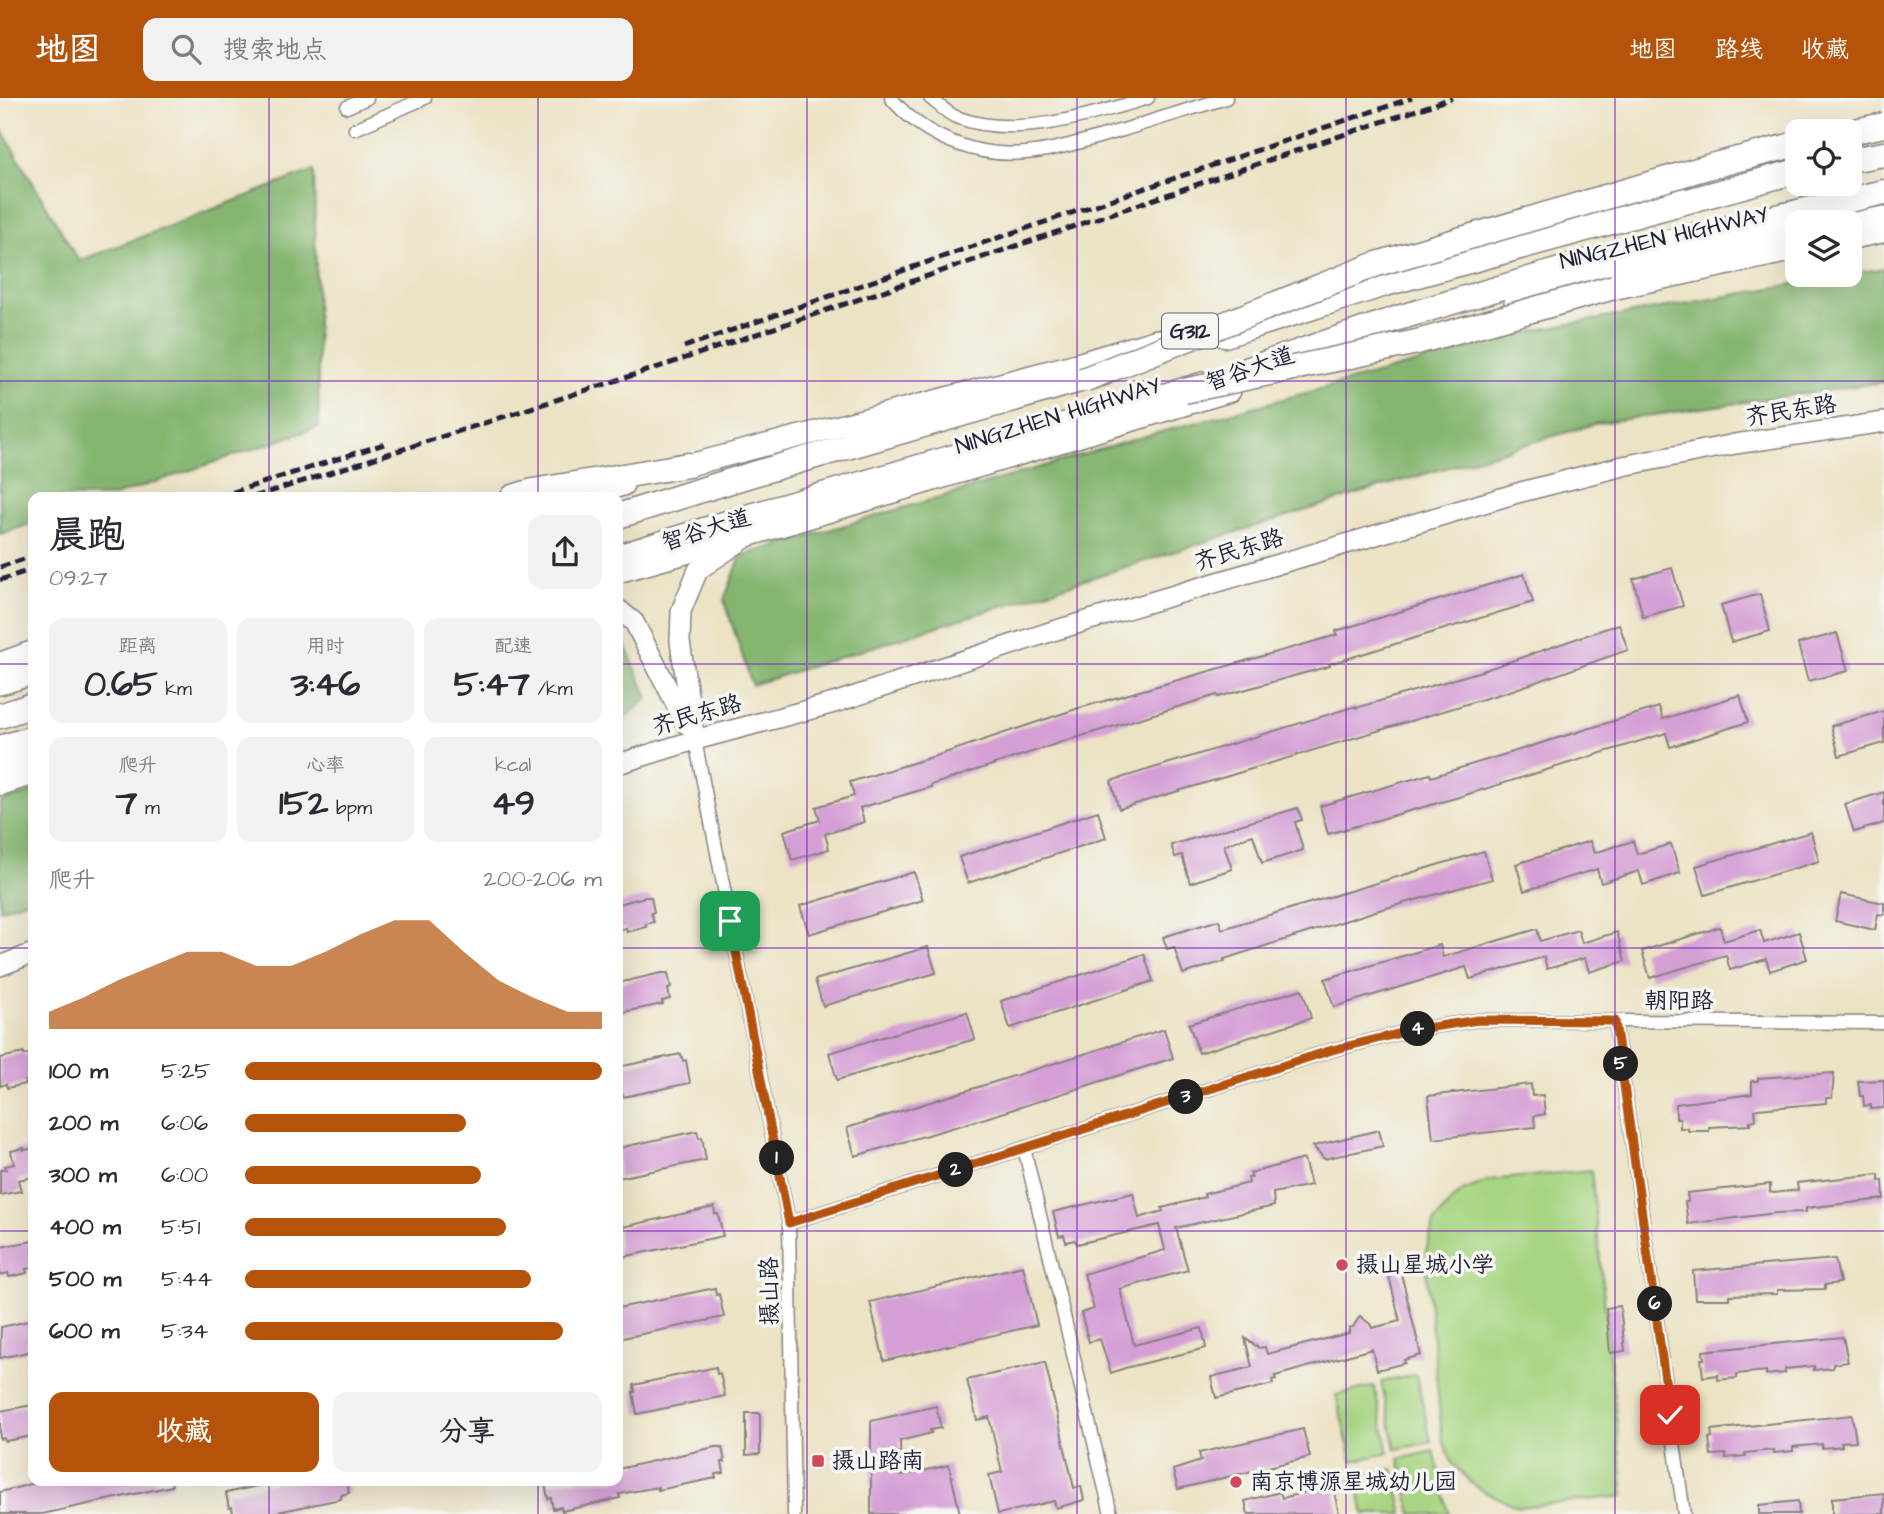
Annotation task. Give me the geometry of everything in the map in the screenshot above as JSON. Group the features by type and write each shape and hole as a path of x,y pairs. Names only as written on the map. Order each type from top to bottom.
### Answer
{"highway":[{"path":"1862,130 1884,125"},
{"path":"1083,380 1377,264 1785,147"},
{"path":"1862,157 1884,153"},
{"name":"智谷大道","path":"623,514 753,474 1083,380 1385,284 1785,171"},
{"name":"智谷大道","path":"623,555 1184,391 1398,318 1604,257 1884,192"},
{"path":"1862,235 1884,230"},
{"path":"1862,246 1884,242"},
{"name":"G312","path":"1184,391 1417,342 1614,287 1785,251"},
{"path":"1614,287 1785,259"},
{"path":"530,492 688,465"},
{"path":"0,665 28,655"},
{"path":"0,716 28,707"},
{"path":"0,748 28,740"},
{"path":"0,783 28,774"}],"main road":[{"name":"智谷大道","path":"599,492 688,465 1077,364 1604,209 1785,171"},
{"path":"1862,222 1884,217"},
{"name":"NINGZHEN HIGHWAY","path":"623,571 1303,370 1610,273 1785,237"},
{"path":"0,684 28,676"},
{"path":"0,765 28,756"}],"street":[{"path":"347,107 366,98"},
{"path":"355,129 425,98"},
{"path":"891,98 905,115 939,138 983,152 1033,153 1080,143 1226,98"},
{"path":"930,98 955,117 999,126 1041,125 1106,111 1148,98"},
{"path":"1862,133 1884,114"},
{"name":"齐民东路","path":"623,762 834,703 1053,631 1521,492 1635,463 1734,444 1884,422"},
{"path":"695,740 680,642 681,611 698,570 747,536"},
{"path":"623,613 634,622 695,740"},
{"name":"摄山路","path":"695,740 789,1223 794,1514"},
{"path":"0,966 28,955"},
{"name":"朝阳路","path":"789,1223 1332,1050 1413,1030 1478,1020 1884,1023"},
{"path":"1615,1021 1684,1514"},
{"path":"1024,1148 1111,1514"}],"green space":[{"path":"0,127 79,261 314,170 319,427 126,492 28,492 28,525 0,534"},
{"path":"1884,268 1884,382 1598,423 1364,492 752,685 724,600 741,556 1149,435 1542,329 1785,286 1862,287 1862,272"},
{"path":"623,640 648,698 623,719"},
{"path":"28,793 28,900 0,910 0,802"},
{"path":"1591,1170 1624,1496 1518,1507 1470,1482 1452,1463 1442,1438 1426,1251 1434,1223 1452,1200 1463,1191 1490,1180"},
{"path":"1416,1375 1431,1442 1396,1449 1381,1382"},
{"path":"1374,1386 1389,1453 1352,1461 1336,1395"},
{"path":"1434,1451 1449,1514 1412,1514 1399,1459"},
{"path":"1393,1469 1403,1514 1364,1514 1356,1478"}],"building":[{"path":"1672,568 1683,606 1643,617 1633,579"},
{"path":"1524,574 1533,602 1329,664 1330,666 1218,697 1217,695 1065,741 860,808 864,822 825,834 829,849 792,860 784,831 820,820 816,807 854,796 850,782 1076,709 1337,635 1336,631"},
{"path":"1760,594 1770,631 1731,642 1721,605"},
{"path":"1619,624 1628,650 1513,690 1119,809 1111,781 1356,706 1485,670"},
{"path":"1837,633 1848,671 1808,681 1798,644"},
{"path":"1740,695 1748,722 1670,747 1666,733 1328,834 1320,806 1430,774 1431,777 1659,707 1663,719"},
{"path":"1884,711 1884,743 1839,756 1831,726"},
{"path":"1884,792 1884,823 1854,832 1845,804"},
{"path":"1298,808 1302,820 1295,822 1303,850 1262,863 1253,835 1224,845 1232,869 1190,883 1182,855 1175,857 1171,845"},
{"path":"1098,811 1106,838 968,883 959,857"},
{"path":"1811,832 1819,861 1705,895 1696,866"},
{"path":"1590,841 1594,853 1633,841 1637,854 1671,844 1680,873 1643,885 1639,871 1601,883 1597,869 1524,891 1516,864"},
{"path":"1484,851 1492,879 1379,910 1183,974 1174,947 1167,949 1163,937 1219,920 1222,929"},
{"path":"914,872 923,900 809,934 800,906"},
{"path":"1841,894 1884,903 1884,915 1878,914 1875,930 1835,921"},
{"path":"651,897 654,922 627,932 626,928 623,929 623,903"},
{"path":"1720,927 1724,941 1760,930 1764,943 1799,932 1807,959 1770,971 1766,959 1730,970 1726,955 1650,978 1642,951"},
{"path":"1537,929 1540,941 1578,930 1582,943 1617,932 1625,961 1589,972 1585,958 1547,969 1544,957 1470,979 1466,967 1334,1007 1325,979 1440,945 1443,957"},
{"path":"928,947 936,973 823,1006 815,980"},
{"path":"1144,954 1153,981 1010,1028 1001,1001"},
{"path":"668,973 670,999 662,1001 663,1004 623,1012 623,982"},
{"path":"1302,989 1311,1018 1199,1053 1189,1024"},
{"path":"967,1012 975,1039 837,1080 829,1053"},
{"path":"1164,1029 1173,1058 986,1118 855,1156 847,1128"},
{"path":"28,1054 28,1080 24,1081 25,1084 7,1088 6,1084 0,1086 0,1058"},
{"path":"681,1054 683,1061 686,1060 690,1083 623,1097 623,1066"},
{"path":"1834,1073 1832,1098 1826,1098 1826,1103 1758,1109 1755,1110 1756,1120 1750,1121 1750,1125 1709,1127 1709,1131 1688,1131 1688,1128 1680,1128 1680,1119 1676,1119 1676,1104 1752,1094 1752,1081 1758,1081 1758,1078"},
{"path":"1884,1080 1884,1108 1871,1109 1871,1105 1864,1106 1858,1081"},
{"path":"1531,1084 1532,1096 1543,1095 1545,1114 1534,1116 1535,1127 1433,1139 1428,1096"},
{"path":"1379,1130 1383,1146 1324,1159 1313,1146"},
{"path":"697,1131 699,1138 702,1137 706,1160 623,1177 623,1147"},
{"path":"28,1149 28,1178 18,1180 21,1191 0,1195 0,1170 14,1164 11,1151"},
{"path":"1304,1159 1311,1185 1273,1193 1274,1206 1176,1228 1188,1270 1120,1289 1134,1345 1202,1328 1206,1348 1111,1373 1100,1339 1089,1342 1081,1313 1094,1309 1084,1274 1165,1250 1159,1225 1077,1244 1075,1240 1066,1242 1064,1235 1059,1236 1053,1212 1133,1193 1139,1218 1163,1211 1162,1208 1205,1197 1204,1194 1249,1183 1248,1178 1252,1177 1250,1173"},
{"path":"1879,1174 1879,1181 1883,1180 1884,1199 1806,1208 1806,1212 1688,1224 1685,1202 1688,1202 1687,1193 1770,1184 1770,1192 1774,1193 1798,1190 1797,1183"},
{"path":"714,1207 723,1236 623,1257 623,1227"},
{"path":"28,1242 27,1273 9,1277 8,1273 0,1275 0,1247"},
{"path":"1835,1259 1840,1283 1825,1285 1825,1289 1777,1290 1777,1294 1695,1299 1693,1271"},
{"path":"1023,1266 1037,1325 884,1361 870,1302"},
{"path":"1400,1269 1421,1355 1404,1360 1405,1363 1377,1370 1372,1349 1275,1376 1273,1384 1216,1398 1211,1377 1252,1367 1245,1338 1259,1348 1265,1347 1267,1354 1349,1333 1349,1328 1353,1327 1360,1316 1372,1328 1400,1321 1388,1272"},
{"path":"715,1288 724,1317 623,1338 623,1307"},
{"path":"1620,1306 1625,1351 1610,1353 1606,1308"},
{"path":"28,1321 28,1352 0,1358 1,1327"},
{"path":"1843,1337 1848,1362 1833,1364 1833,1368 1814,1370 1814,1366 1785,1369 1785,1373 1766,1375 1766,1371 1737,1374 1737,1378 1718,1380 1718,1375 1703,1377 1703,1351"},
{"path":"1045,1362 1074,1488 1081,1486 1084,1500 1056,1508 1054,1501 998,1514 989,1475 1002,1472 989,1417 977,1420 967,1380"},
{"path":"716,1367 725,1396 637,1414 634,1385"},
{"path":"28,1406 28,1437 5,1441 4,1438 0,1439 0,1411"},
{"path":"936,1406 941,1428 900,1441 901,1476 949,1465 960,1514 871,1514 871,1421"},
{"path":"746,1413 760,1413 760,1454 746,1455"},
{"path":"1852,1415 1856,1441 1841,1442 1842,1446 1822,1448 1822,1444 1793,1447 1793,1451 1745,1453 1746,1456 1726,1458 1726,1454 1711,1455 1711,1430"},
{"path":"1303,1429 1310,1457 1178,1489 1173,1470 1201,1461 1199,1453"},
{"path":"715,1447 722,1447 725,1462 722,1462 724,1473 715,1474 716,1478 658,1490 658,1487 619,1494 620,1498 562,1511 561,1507 553,1509 551,1498 548,1499 545,1486 623,1486 623,1468"},
{"path":"1343,1483 1335,1496 1339,1514 1248,1514 1245,1501 1280,1492 1282,1498"},
{"path":"28,1485 172,1486 42,1514 0,1514 0,1492"},
{"path":"258,1486 348,1486 349,1493 341,1495 341,1499 268,1514 233,1514 226,1493"},
{"path":"1884,1493 1884,1514 1832,1514 1832,1498"},
{"path":"1798,1501 1799,1514 1759,1514 1759,1505"}],"railway":[{"path":"684,347 1412,98"},
{"path":"270,492 671,363 1452,98"},
{"path":"234,492 384,444"},
{"path":"0,567 28,558"},
{"path":"0,580 28,571"}],"place":[{"name":"摄山星城小学","path":"1342,1265"},
{"name":"摄山路南","path":"818,1461"},
{"name":"南京博源星城幼儿园","path":"1236,1482"}],"route":[{"path":"730,921 789,1223 1332,1050 1413,1030 1478,1020 1615,1021 1670,1415"}]}
